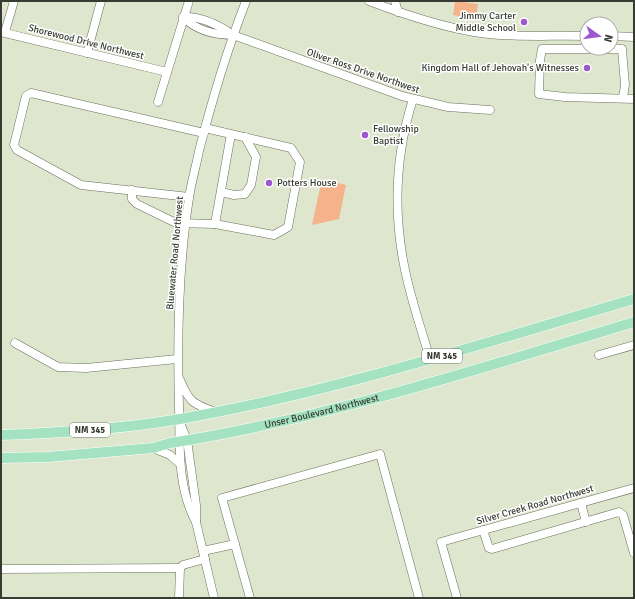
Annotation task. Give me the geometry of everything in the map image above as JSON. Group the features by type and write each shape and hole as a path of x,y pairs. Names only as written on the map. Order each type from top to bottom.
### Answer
{"main road":[{"name":"Unser Boulevard Northwest","path":"1,434 86,431 179,419 304,394 430,359 634,299"},
{"name":"Unser Boulevard Northwest","path":"1,458 48,457 153,448 309,416 402,392 634,322"}],"street":[{"path":"3,32 14,1"},
{"path":"87,53 101,1"},
{"path":"158,102 189,1"},
{"name":"Bluewater Road Northwest","path":"196,522 196,505 179,419 177,359 186,223 189,197 204,130 233,35 246,1"},
{"path":"369,1 398,12 474,32 579,36"},
{"path":"395,1 398,12"},
{"name":"Oliver Ross Drive Northwest","path":"183,17 194,16 222,27 233,35 414,99 448,107 490,110"},
{"name":"Shorewood Drive Northwest","path":"3,32 167,72"},
{"path":"619,36 634,37"},
{"path":"623,98 625,84 622,49 563,48 542,50 540,60 539,94 565,97 634,99"},
{"path":"132,190 132,199 137,204 176,223 216,224 274,234 288,227 300,162 291,148 231,134 204,130 28,93 14,145 17,150 80,185 132,190 189,197"},
{"path":"414,99 401,147 398,208 404,266 430,359"},
{"path":"216,224 231,134"},
{"path":"221,192 234,195 245,194 252,179 256,157 245,137"},
{"path":"14,343 58,367 86,368 177,359"},
{"path":"599,355 634,345"},
{"path":"178,376 187,397 195,404 216,412"},
{"name":"Bluewater Road Northwest","path":"183,441 180,464 188,506 196,522 214,598"},
{"path":"153,448 170,455 180,464"},
{"path":"250,598 222,498 380,454 420,598"},
{"name":"Silver Creek Road Northwest","path":"457,598 441,542 634,488"},
{"path":"581,503 586,522"},
{"path":"483,530 489,548 492,549 619,512 623,515 634,553"},
{"path":"1,569 180,568 183,565 204,555 235,544"},
{"path":"179,598 180,568"}],"shaded area":[{"path":"455,1 478,4 476,19 453,15"},
{"path":"322,179 346,185 339,219 312,225"}],"place":[{"name":"Jimmy Carter Middle School","path":"524,22"},
{"name":"Kingdom Hall of Jehovah's Witnesses","path":"587,68"},
{"name":"Fellowship Baptist","path":"365,135"},
{"name":"Potters House","path":"269,183"}]}
